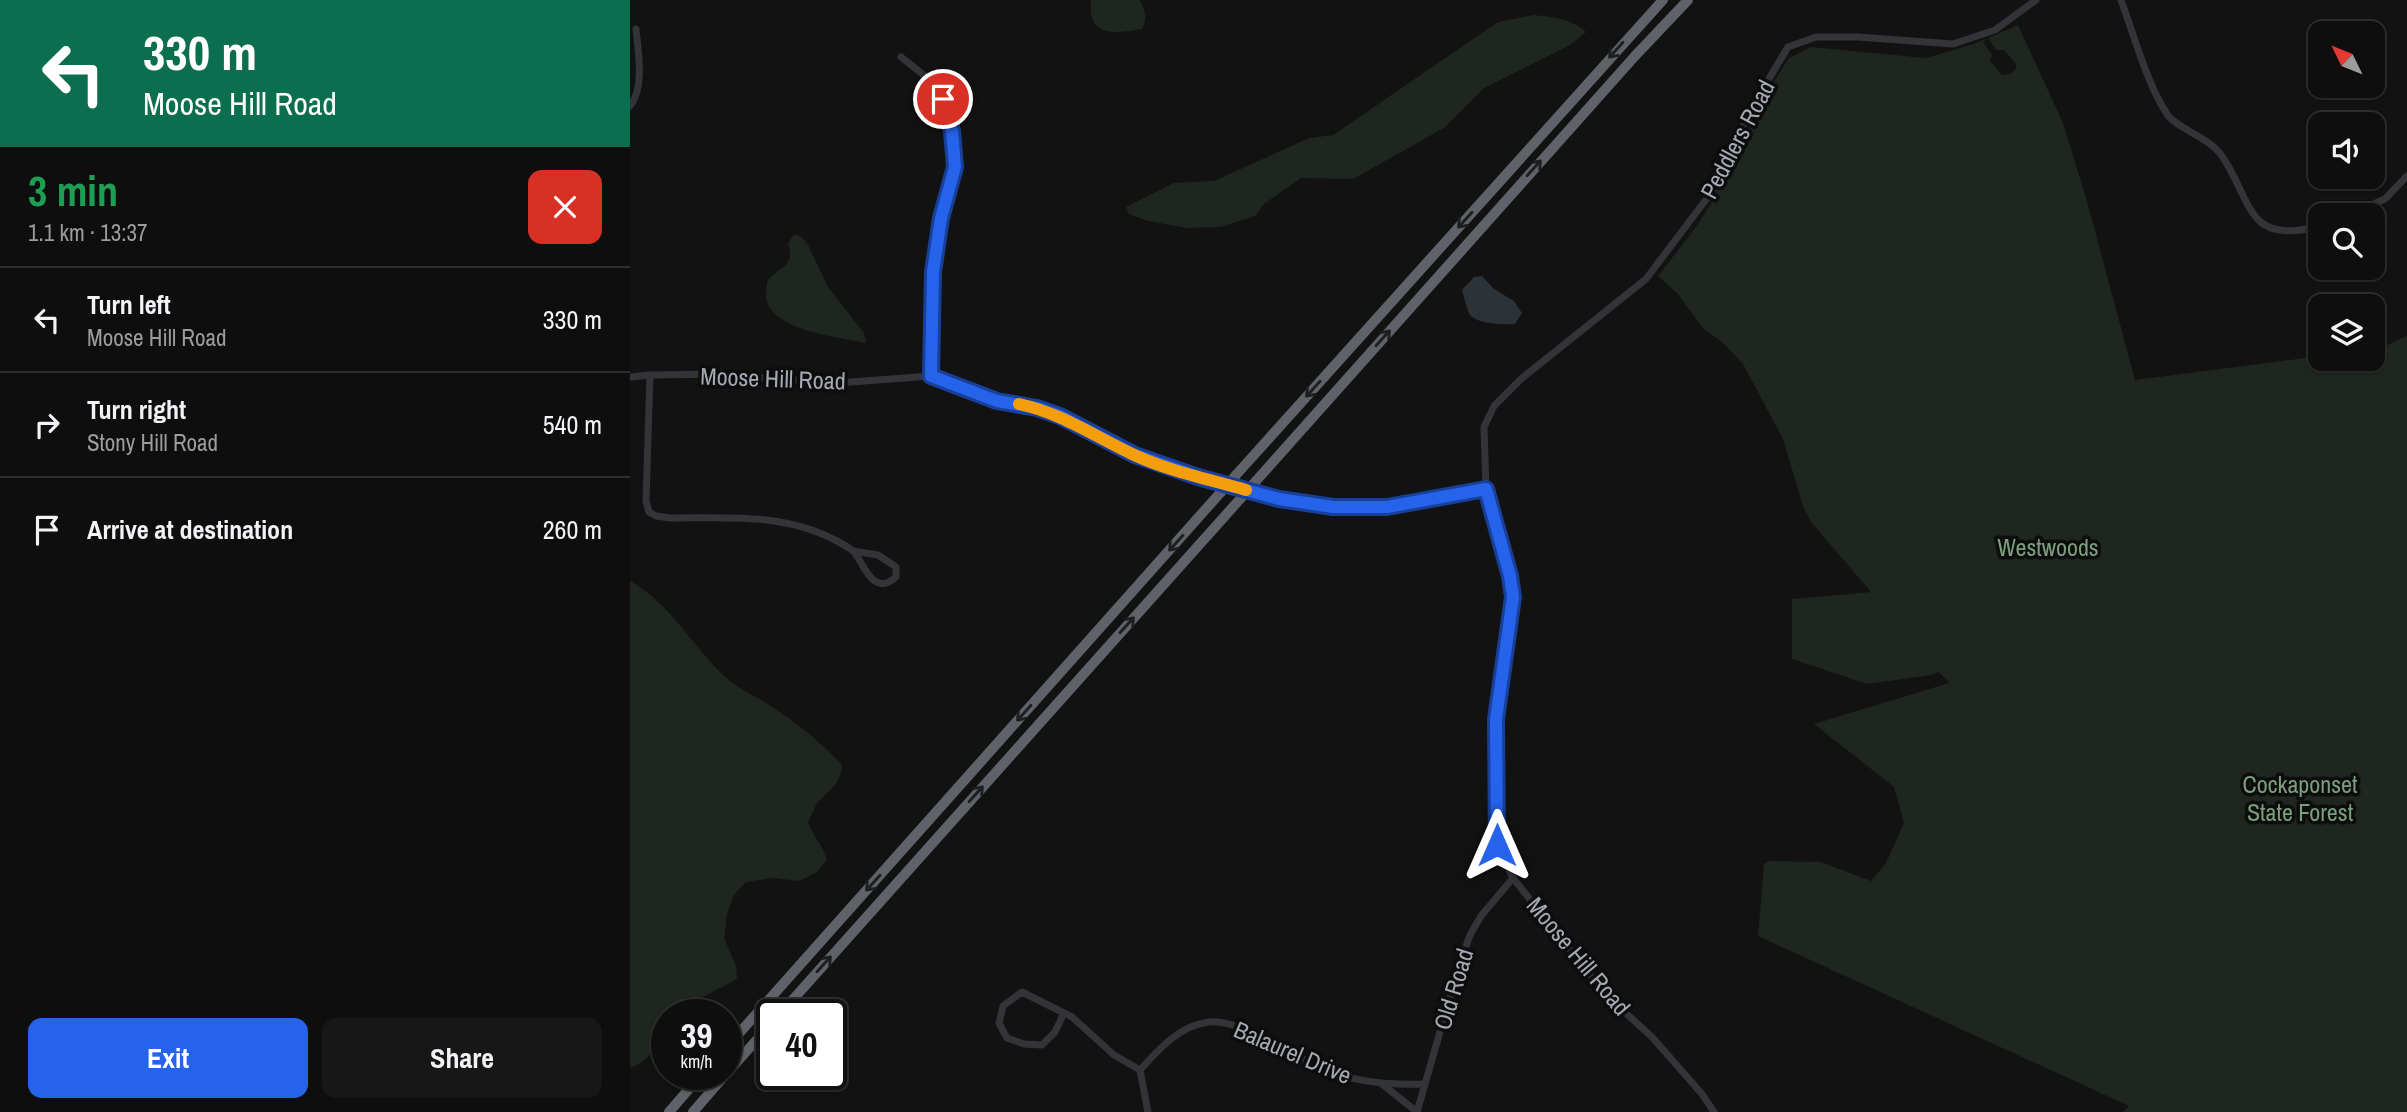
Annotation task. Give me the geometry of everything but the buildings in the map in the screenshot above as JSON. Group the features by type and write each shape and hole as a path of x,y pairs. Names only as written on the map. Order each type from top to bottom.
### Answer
{"highway":[{"path":"742,1030 1663,0"},
{"path":"793,999 1635,56 1688,0"},
{"path":"742,1056 756,1041"},
{"path":"669,1112 688,1090"},
{"path":"692,1112 712,1090"}],"street":[{"name":"Peddlers Road","path":"1486,489 1484,427 1494,406 1521,379 1646,279 1714,189 1752,107 1788,47 1816,37 1858,37 1953,44 1995,30 2036,0"},
{"path":"2121,0 2149,75 2169,117 2204,138 2221,154 2243,199 2257,220 2278,230 2292,232 2308,229"},
{"path":"630,106 637,98 639,63 636,29"},
{"path":"901,57 935,84 943,99 952,131 955,167 941,218 933,272 931,376"},
{"path":"2374,203 2385,198 2407,176"},
{"name":"Moose Hill Road","path":"630,377 650,374 724,374 824,384 931,376 997,401 1037,408 1060,416 1135,455 1198,477 1279,499 1333,507 1387,507 1486,489 1510,576 1513,597 1496,719 1497,845 1513,878 1607,996 1652,1037 1702,1094 1714,1112"},
{"path":"650,374 646,500 649,512 670,518 788,521 837,540 853,551 878,555 896,567 896,577 883,583 872,580 853,551"},
{"name":"Old Road","path":"1417,1112 1470,935 1481,916 1513,878"},
{"path":"1064,1013 1055,1032 1042,1045 1024,1044 1007,1038 999,1023 1003,1006 1022,992 1064,1013 1072,1017 1114,1055 1140,1070 1148,1112"},
{"name":"Balaurel Drive","path":"1140,1070 1156,1052 1185,1029 1210,1021 1233,1025 1328,1071 1364,1081 1424,1084"},
{"name":"Balaurel Drive","path":"1381,1083 1417,1112"}],"green space":[{"path":"1091,0 1139,0 1145,14 1142,29 1112,32 1098,27 1093,21"},
{"path":"1534,15 1568,21 1586,32 1570,45 1484,88 1444,128 1353,179 1301,178 1264,204 1255,216 1221,227 1187,228 1148,221 1129,214 1126,207 1174,183 1214,181 1309,138 1333,135 1498,22"},
{"path":"2018,25 2063,123 2135,380 2308,358 2308,371 2385,371 2385,346 2407,336 2407,1112 2123,1112 2129,1106 1758,936 1764,864 1769,861 1821,862 1871,881 1886,863 1904,823 1894,787 1814,724 1949,683 1939,672 1867,684 1792,659 1792,599 1871,592 1811,522 1803,506 1783,439 1743,364 1723,343 1703,328 1677,293 1658,276 1711,204 1762,100 1789,58 1811,47 1926,58 1974,44","holes":["1988,38 1996,50 2004,50 2016,64 2016,69 2010,74 2002,75 1990,61 1992,55 1983,42"]},
{"path":"794,234 802,237 808,245 828,287 864,333 866,343 790,324 777,316 769,306 767,283 790,258 788,244"},
{"path":"630,581 671,615 730,681 799,726 842,765 837,781 818,802 808,822 827,860 817,872 799,881 772,878 746,882 734,895 727,914 724,938 736,966 737,979 703,997 651,999 651,1052 630,1068"}],"shaded area":[{"path":"1482,276 1494,289 1514,301 1522,313 1515,324 1486,322 1475,319 1470,314 1462,290 1474,277"}],"slow traffic":[{"path":"1019,404 1060,416 1135,455 1246,490"}],"route":[{"path":"943,99 952,131 955,167 941,218 933,272 931,376 997,401 1017,403 1060,416 1135,455 1198,477 1279,499 1333,507 1387,507 1486,489 1510,576 1513,597 1496,719 1497,845"}],"park label":[{"name":"Westwoods","path":"2048,547"},
{"name":"Cockaponset State Forest","path":"2300,798"}]}
